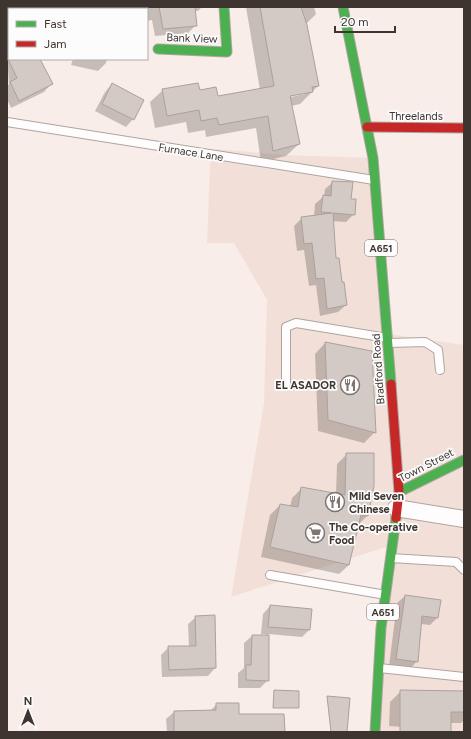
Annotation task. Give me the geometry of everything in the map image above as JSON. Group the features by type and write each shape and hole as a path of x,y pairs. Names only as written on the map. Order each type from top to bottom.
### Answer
{"main road":[{"name":"Bank View","path":"158,49 227,52 224,7"},
{"name":"Bradford Road","path":"342,7 367,127 375,180 399,492 386,595 375,732"},
{"name":"Threelands","path":"367,127 464,128"},
{"name":"Town Street","path":"399,492 464,460"}],"street":[{"path":"396,508 464,519"}],"lane":[{"name":"Furnace Lane","path":"7,122 375,180"},
{"path":"286,384 286,327 296,323 388,340 425,342 438,350 440,370"},
{"path":"390,558 456,562 464,570"},
{"path":"270,575 386,595"},
{"path":"379,668 464,677"}],"shaded area":[{"path":"216,149 284,155 373,158 388,334 464,345 464,732 375,732 392,545 231,597 264,403 267,300 234,243 207,243 210,164"}],"building":[{"path":"159,7 195,7 197,26 163,29"},
{"path":"260,7 301,7 307,25 319,86 312,87 313,92 290,96 300,144 273,151 268,116 219,125 217,118 201,121 199,110 167,116 162,89 198,83 200,90 216,87 218,96 274,86"},
{"path":"8,60 41,60 53,84 19,101 10,82 17,78"},
{"path":"112,83 144,100 134,120 102,104"},
{"path":"332,181 353,182 351,199 356,199 355,215 333,213 336,258 339,258 347,305 327,309 324,278 316,279 312,243 304,244 301,217 332,213 321,212 323,195 331,196"},
{"name":"EL ASADOR","path":"325,342 372,351 376,433 328,420"},
{"path":"346,453 374,453 374,486 368,516 361,515 349,565 270,547 280,504 298,507 301,487 345,495"},
{"path":"405,595 441,600 438,618 422,616 418,662 396,659"},
{"path":"270,605 312,609 310,630 268,627"},
{"path":"215,615 216,668 169,670 168,646 196,646 195,616"},
{"path":"252,635 269,635 269,681 246,680 246,665 251,665"},
{"path":"274,690 299,691 299,708 273,708"},
{"path":"400,690 464,691 464,712 451,712 451,732 400,732"},
{"path":"327,696 350,698 347,732 331,732"},
{"path":"216,703 239,703 239,714 284,714 285,732 174,732 174,711 216,710"}],"traffic: fast":[{"path":"158,49 227,52 224,7"},
{"path":"343,7 373,158 391,384"},
{"path":"399,492 464,460"},
{"path":"375,732 381,628 396,518"}],"traffic: jam":[{"path":"367,127 464,128"},
{"path":"391,384 399,492 396,518"}],"place":[{"name":"EL ASADOR","path":"350,385"},
{"name":"Mild Seven Chinese","path":"335,502"},
{"name":"The Co-operative Food","path":"315,533"}]}
